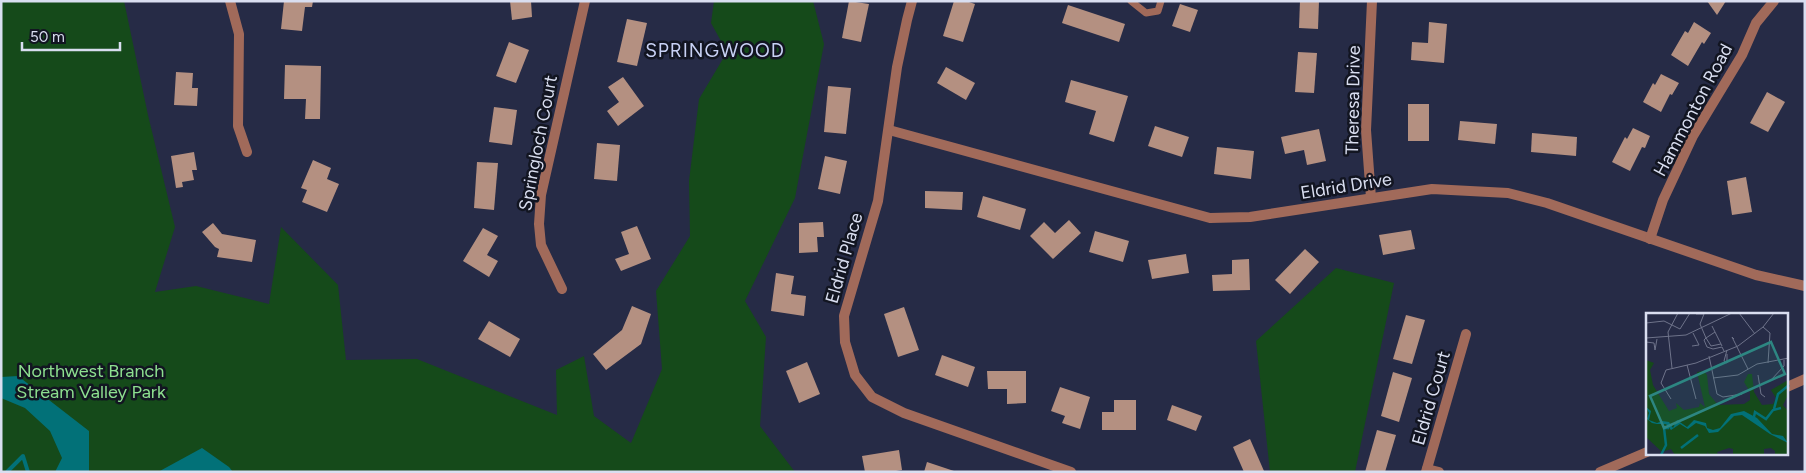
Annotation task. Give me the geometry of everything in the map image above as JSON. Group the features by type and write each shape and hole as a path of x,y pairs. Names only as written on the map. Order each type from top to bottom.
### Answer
{"street":[{"path":"230,1 239,34 238,126 246,152"},
{"name":"Springloch Court","path":"562,289 541,245 539,224 541,194 585,1"},
{"name":"Eldrid Place","path":"912,1 897,67 878,201 844,316 844,342 855,375 872,397 904,413 1071,472"},
{"name":"Theresa Drive","path":"1371,198 1366,130 1372,1"},
{"name":"Hammonton Road","path":"1650,239 1663,200 1693,136 1742,54 1756,23 1774,1"},
{"name":"Eldrid Drive","path":"889,130 1210,218 1250,217 1432,189 1508,193 1547,203 1756,275 1805,286"},
{"name":"Eldrid Court","path":"1427,470 1466,334"},
{"path":"1788,387 1805,379"},
{"path":"1600,472 1646,452"},
{"path":"1427,470 1439,472"}],"lane":[{"path":"1131,1 1146,13 1158,11 1161,1"}],"green space":[{"name":"Northwest Branch Stream Valley Park","path":"1,1 124,1 148,115 175,227 155,292 196,286 269,304 281,227 338,285 346,360 417,359 557,415 556,370 584,356 594,416 631,443 662,369 656,291 690,236 689,181 699,99 727,52 711,23 714,1 813,1 824,44 795,198 745,301 766,337 760,426 795,472 1,472"},
{"path":"1336,268 1394,283 1355,472 1270,472 1256,341"}],"shaded area":[{"path":"18,376 89,431 89,472 55,472 62,458 50,431 25,408 1,398 1,377"},
{"path":"202,448 229,467 233,472 158,472"}],"building":[{"path":"284,1 313,1 312,7 305,7 302,31 281,29"},
{"path":"510,1 531,1 532,17 512,20"},
{"path":"849,1 869,4 861,42 842,38"},
{"path":"954,1 966,1 975,4 963,42 943,36"},
{"path":"1300,1 1319,1 1318,29 1299,28"},
{"path":"1707,1 1726,1 1717,15"},
{"path":"1180,4 1198,10 1190,32 1172,26"},
{"path":"1068,5 1125,24 1119,42 1062,23"},
{"path":"627,19 647,23 637,66 617,62"},
{"path":"1429,22 1447,24 1444,63 1411,60 1412,42 1428,43"},
{"path":"1694,22 1711,33 1704,44 1702,42 1688,66 1671,55 1685,31 1688,33"},
{"path":"509,42 529,50 516,83 496,76"},
{"path":"1298,52 1317,53 1314,93 1295,92"},
{"path":"285,65 321,66 320,119 305,119 306,99 284,99"},
{"path":"946,67 975,83 966,100 937,83"},
{"path":"176,72 193,73 192,88 198,88 197,106 174,105"},
{"path":"1661,74 1679,83 1672,95 1670,94 1661,112 1643,102 1653,83 1655,85"},
{"path":"623,77 644,106 618,126 607,111 619,102 608,87"},
{"path":"1071,80 1128,96 1114,142 1089,134 1096,111 1065,102"},
{"path":"828,86 851,88 846,134 824,132"},
{"path":"1767,92 1785,102 1768,132 1750,123"},
{"path":"1408,104 1429,104 1429,141 1408,141"},
{"path":"494,107 517,110 512,145 489,142"},
{"path":"1460,121 1497,124 1495,144 1458,140"},
{"path":"1155,126 1189,137 1182,157 1148,146"},
{"path":"1633,128 1650,136 1645,148 1642,147 1630,171 1612,162 1625,137 1627,139"},
{"path":"1319,129 1326,161 1307,165 1304,150 1285,154 1281,137"},
{"path":"1532,133 1577,137 1576,156 1531,152"},
{"path":"597,143 620,145 617,181 594,179"},
{"path":"1217,147 1254,151 1251,179 1214,174"},
{"path":"194,152 197,170 192,170 194,180 182,182 183,187 176,188 171,156"},
{"path":"825,156 847,161 840,194 818,189"},
{"path":"313,160 331,168 327,179 339,184 327,212 302,202 307,190 301,188"},
{"path":"477,162 498,163 494,210 474,208"},
{"path":"1746,177 1752,212 1732,215 1727,181"},
{"path":"925,191 963,192 962,210 925,208"},
{"path":"983,196 1026,209 1020,230 977,217"},
{"path":"1069,220 1081,233 1053,259 1030,236 1044,222 1055,233"},
{"path":"823,222 824,237 817,237 818,252 799,253 799,223"},
{"path":"213,223 222,234 256,240 252,262 217,257 219,249 202,232"},
{"path":"637,226 651,259 621,271 615,259 629,254 621,232"},
{"path":"483,228 498,236 487,255 498,261 489,277 463,261"},
{"path":"1411,230 1415,249 1383,255 1379,235"},
{"path":"1095,231 1129,241 1123,262 1089,252"},
{"path":"1305,249 1319,262 1290,294 1275,280"},
{"path":"1186,254 1189,273 1152,279 1148,260"},
{"path":"1249,259 1250,290 1213,291 1212,275 1232,274 1232,260"},
{"path":"776,273 794,276 791,294 806,296 804,316 771,311"},
{"path":"632,306 651,314 641,344 606,370 593,354 622,330"},
{"path":"904,307 919,350 898,357 884,314"},
{"path":"1406,315 1425,320 1412,364 1393,359"},
{"path":"489,321 520,339 510,357 478,339"},
{"path":"942,355 975,367 968,387 935,375"},
{"path":"807,362 820,394 799,403 786,371"},
{"path":"987,371 1026,371 1026,403 1007,404 1007,389 988,389"},
{"path":"1393,372 1412,378 1399,422 1381,416"},
{"path":"1060,387 1090,397 1080,429 1062,423 1065,416 1051,411"},
{"path":"1114,400 1136,400 1136,430 1102,430 1102,412 1114,412"},
{"path":"1172,405 1202,416 1196,431 1167,420"},
{"path":"1377,430 1396,435 1385,472 1365,472"},
{"path":"1250,439 1263,472 1244,472 1233,447"},
{"path":"899,450 902,470 865,472 862,456"},
{"path":"927,462 954,471 954,472 924,472"}],"waterway":[{"path":"7,472 23,456 28,472"}],"district":[{"name":"SPRINGWOOD","path":"715,50"}]}
